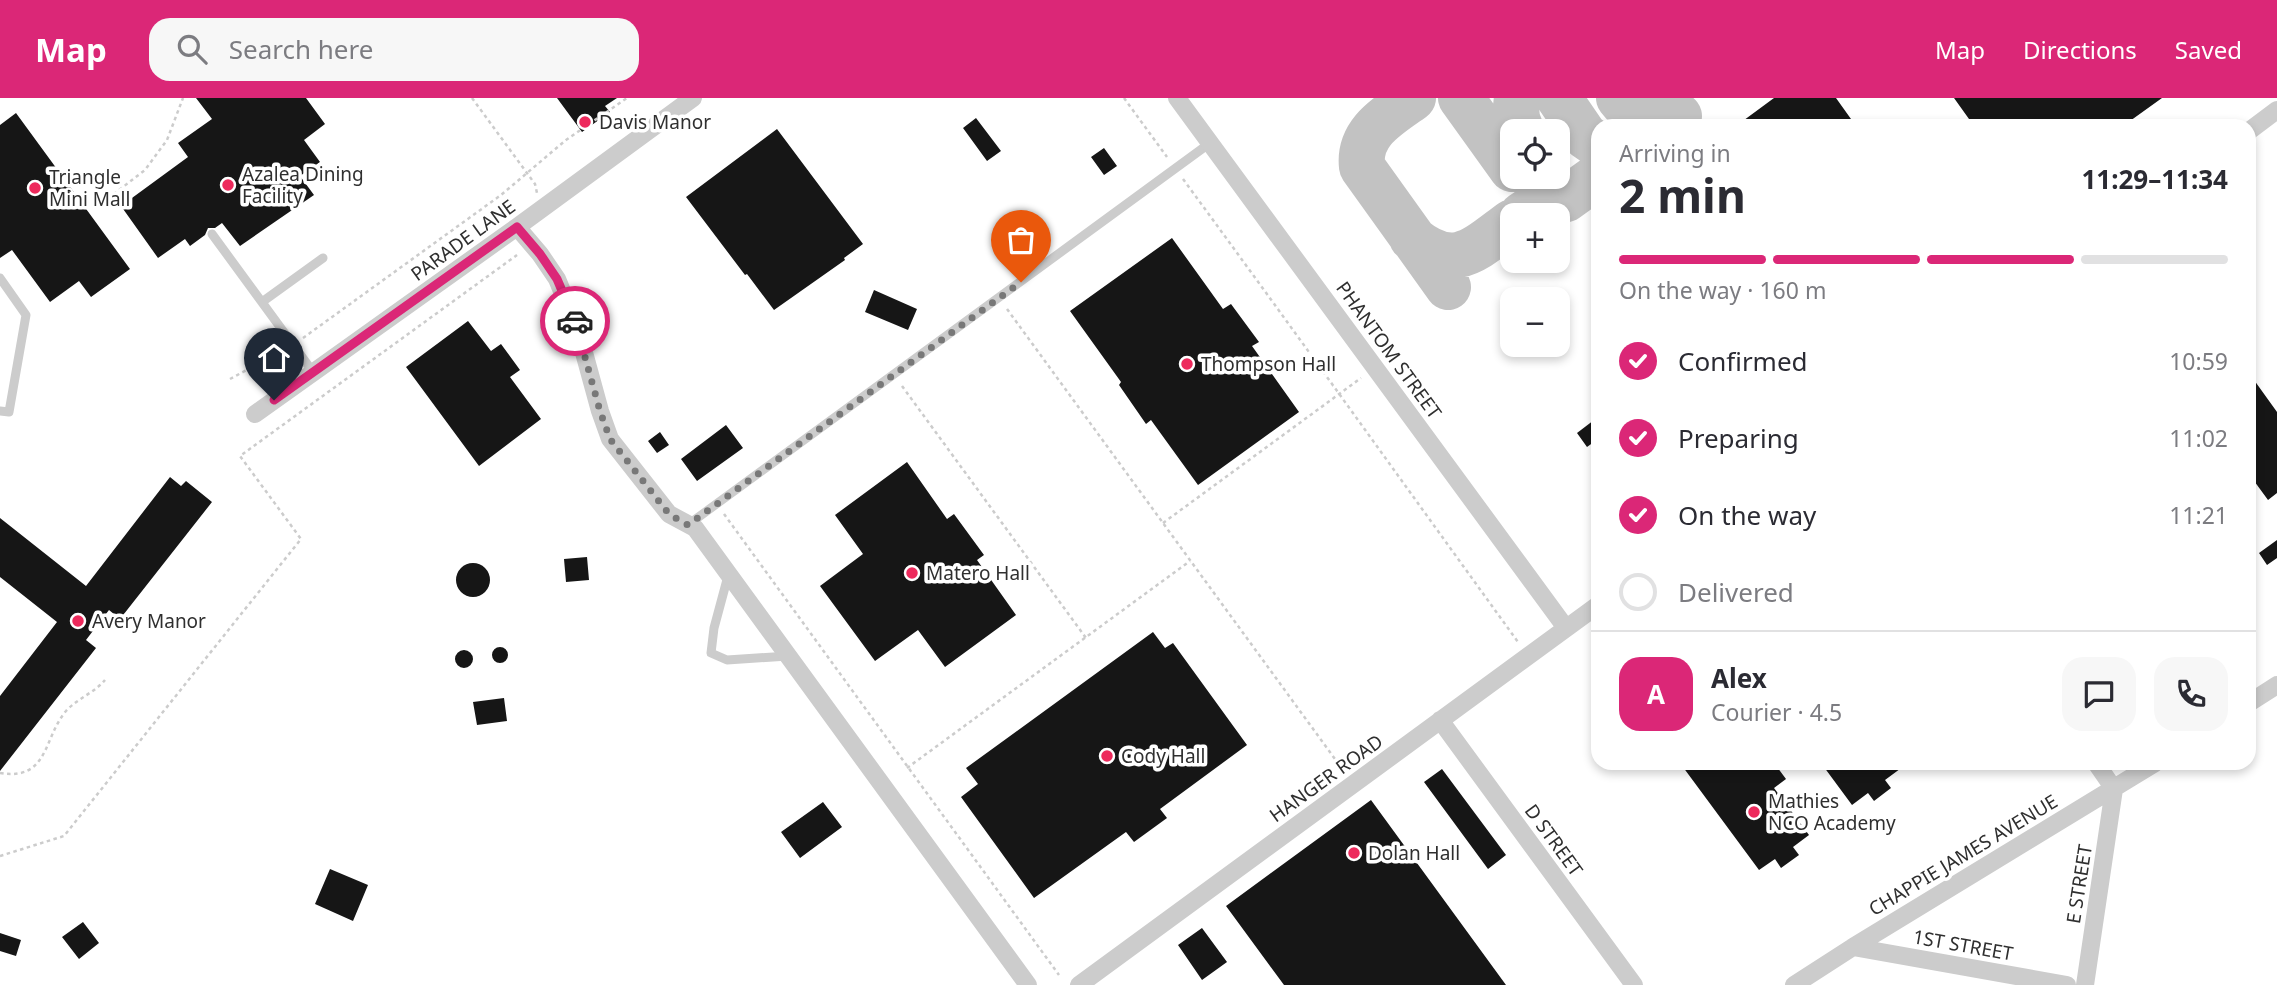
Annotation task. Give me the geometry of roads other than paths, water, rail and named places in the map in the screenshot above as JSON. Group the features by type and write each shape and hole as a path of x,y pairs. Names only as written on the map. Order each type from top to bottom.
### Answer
{"street":[{"name":"PHANTOM STREET","path":"1177,98 1566,628"},
{"name":"PARADE LANE","path":"255,414 542,209 685,100"},
{"path":"2256,126 2277,110"},
{"path":"517,227 557,279 577,327 610,439 669,514 695,528 1028,985"},
{"name":"HANGER ROAD","path":"1079,985 1591,610"},
{"path":"2256,698 2277,685"},
{"name":"D STREET","path":"1440,720 1634,985"},
{"path":"2101,770 2115,789"},
{"name":"CHAPPIE JAMES AVENUE","path":"1794,985 2144,770"},
{"name":"E STREET","path":"2085,985 2115,789"},
{"name":"1ST STREET","path":"1853,947 2067,985"}],"lane":[{"path":"688,525 1210,143"},
{"path":"212,234 313,372"},
{"path":"262,302 323,258"},
{"path":"0,278 26,315 9,412 0,411"},
{"path":"728,574 714,628 711,653 727,660 788,656"}],"place":[{"name":"Davis Manor","path":"585,122"},
{"name":"Azalea Dining Facility","path":"228,185"},
{"name":"Triangle Mini Mall","path":"35,188"},
{"name":"Thompson Hall","path":"1187,364"},
{"name":"Matero Hall","path":"912,573"},
{"name":"Avery Manor","path":"78,621"},
{"name":"Cody Hall","path":"1107,756"},
{"name":"Mathies NCO Academy","path":"1754,812"},
{"name":"Dolan Hall","path":"1354,853"}]}
